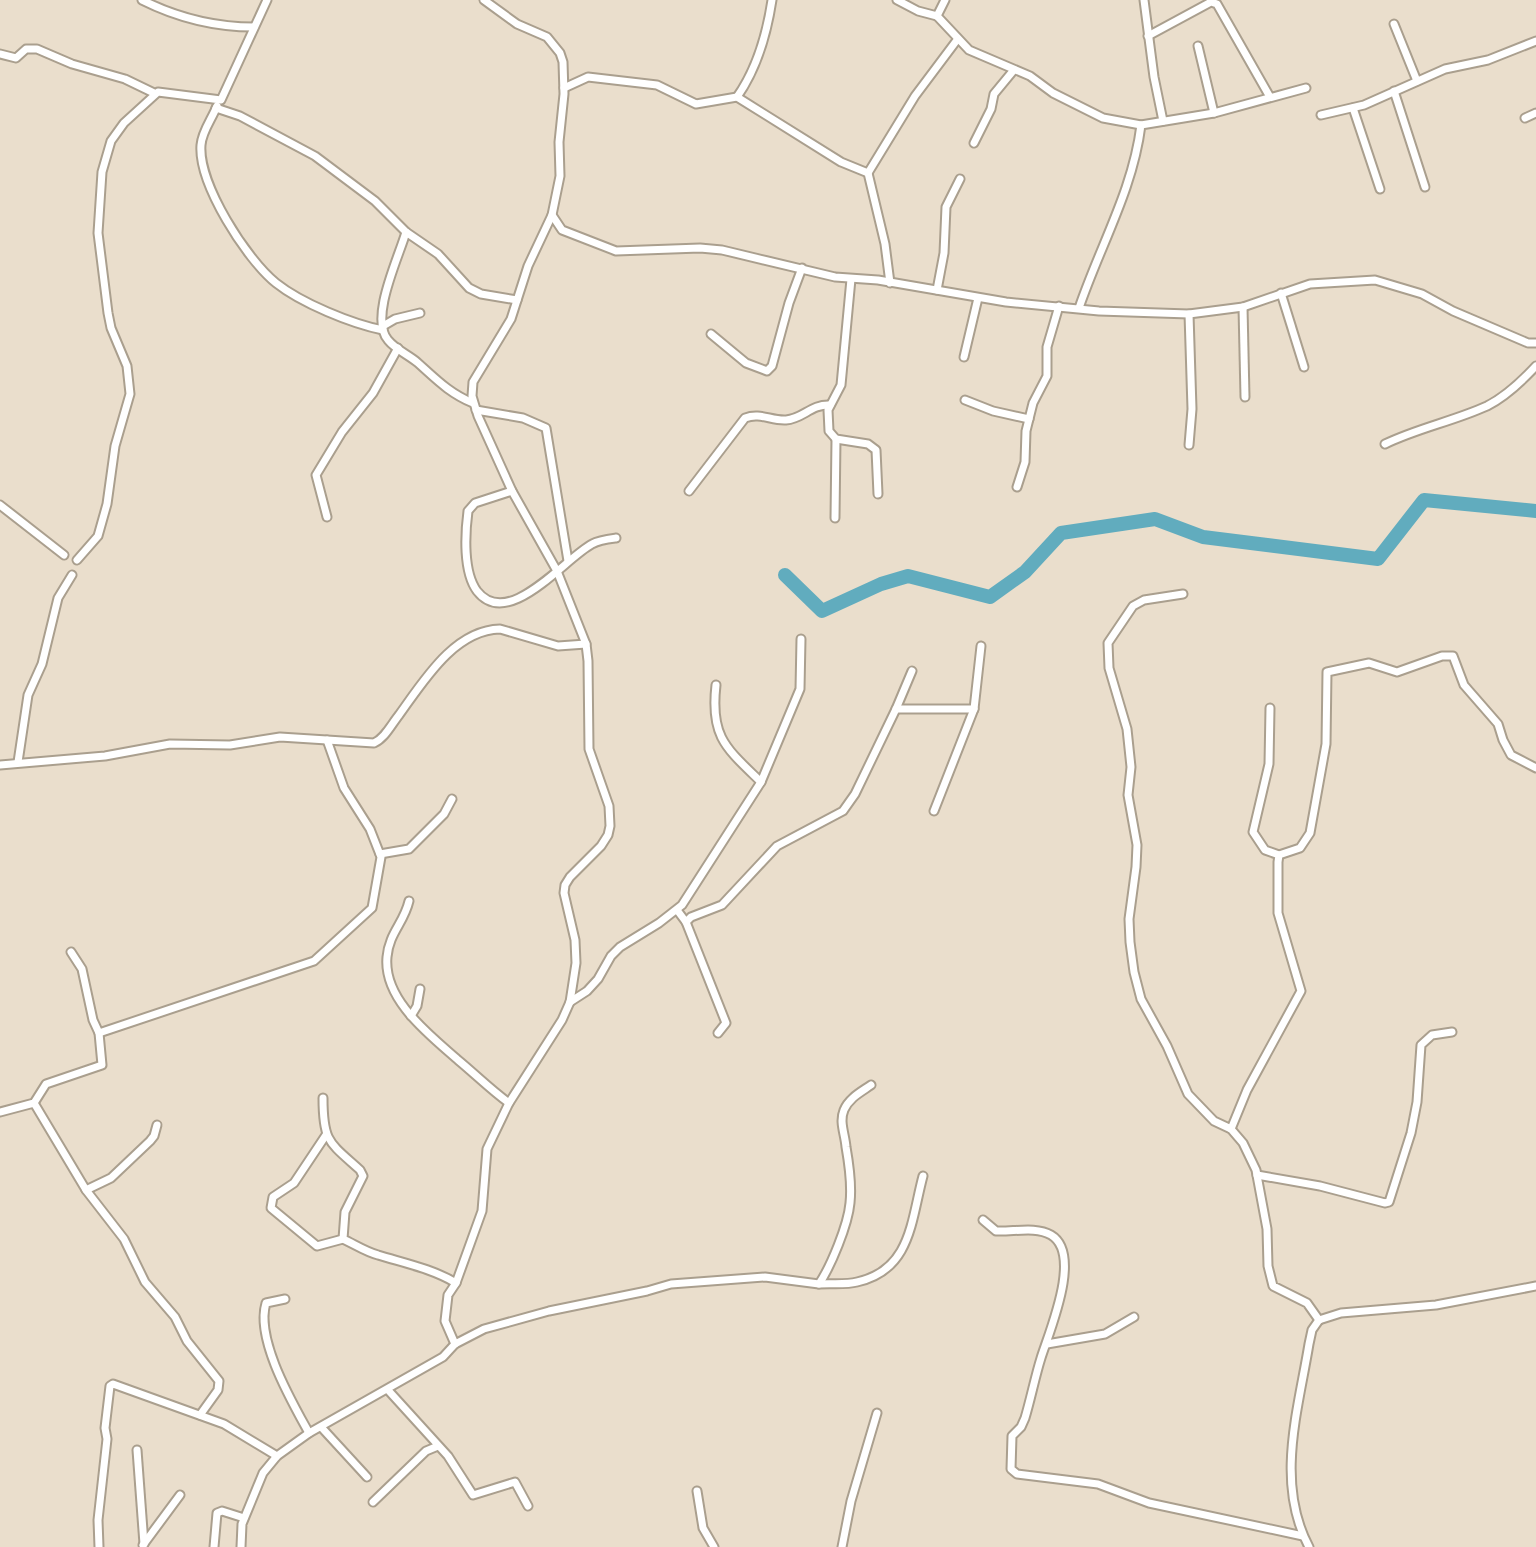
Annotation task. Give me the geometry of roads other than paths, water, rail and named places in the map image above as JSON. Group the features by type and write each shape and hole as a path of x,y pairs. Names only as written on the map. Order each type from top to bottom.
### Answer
{"street":[{"path":"142,0 171,14 202,22 228,27 254,27"},
{"path":"267,0 231,81 202,134 204,169 216,203 250,254 279,286 336,316 383,328"},
{"path":"455,1344 445,1321 448,1295 456,1283 482,1211 487,1149 509,1103 562,1020 570,1002 576,963 565,885 601,846 608,835 610,815 589,749 586,644 557,571 512,491 474,407 473,382 503,336 534,251 552,215 560,176 559,142 564,88 563,62 555,45 547,37 517,24 484,0"},
{"path":"737,97 749,80 770,18 772,0"},
{"path":"897,0 918,11 937,16 969,50 1030,76 1053,93 1103,118 1141,125 1214,113 1306,88"},
{"path":"937,16 945,0"},
{"path":"1144,0 1163,121"},
{"path":"1148,36 1211,2 1217,4 1270,97"},
{"path":"1394,24 1417,81"},
{"path":"890,283 885,244 868,173 915,96 957,40"},
{"path":"1321,115 1353,108 1445,69 1488,60 1536,41"},
{"path":"1198,46 1214,113"},
{"path":"0,54 16,58 26,49 37,49 72,64 125,79 154,93 170,91 217,104 315,156 375,201 406,232 438,254 469,288 481,294 517,300"},
{"path":"974,143 991,109 994,94 1013,71"},
{"path":"564,88 588,77 657,85 696,104 737,97 841,162 868,173"},
{"path":"1394,91 1425,187"},
{"path":"77,560 98,536 107,504 115,446 130,394 125,357 111,328 108,313 98,233 102,172 111,141 154,93"},
{"path":"1353,108 1380,189"},
{"path":"1525,118 1536,113"},
{"path":"1079,308 1098,254 1132,177 1141,125"},
{"path":"937,290 944,253 946,207 960,179"},
{"path":"552,215 562,230 616,251 722,250 851,279 978,298 1159,315 1243,307 1310,284 1375,280 1422,294 1453,311 1528,343 1536,343"},
{"path":"406,232 385,296 383,328 388,341 415,360 445,389 474,407 523,418 546,428 568,561"},
{"path":"711,334 746,363 767,371 772,366 802,268"},
{"path":"851,279 843,376 830,405 829,431 836,439 868,444 876,450 878,494"},
{"path":"1281,293 1304,367"},
{"path":"964,357 978,298"},
{"path":"1017,487 1025,462 1026,431 1033,403 1047,376 1047,347 1059,306"},
{"path":"1243,307 1245,397"},
{"path":"383,328 395,319 420,313"},
{"path":"1189,314 1192,409 1189,445"},
{"path":"327,517 316,475 342,432 373,393 398,348"},
{"path":"1385,444 1408,432 1489,405 1536,366"},
{"path":"965,400 993,411 1029,419"},
{"path":"689,491 745,418 759,415 785,421 798,418 812,407 830,405"},
{"path":"835,518 836,439"},
{"path":"512,491 475,503 468,511 469,574 474,587 490,602 503,604 528,593 592,544 616,538"},
{"path":"0,505 64,555"},
{"path":"18,762 28,695 42,664 58,598 72,575"},
{"path":"1183,594 1144,600 1133,606 1108,643 1109,668 1127,729 1131,767 1128,795 1137,845 1129,919 1130,942 1141,999 1167,1046 1188,1094 1214,1121 1231,1129 1243,1143 1257,1175 1273,1286 1307,1303 1319,1320"},
{"path":"0,765 105,756 170,744 230,745 280,737 369,744 378,742 415,694 466,638 490,629 500,629 558,646 586,644"},
{"path":"570,1002 598,979 620,947 677,910 761,782 800,689 801,639"},
{"path":"934,811 974,709 981,646"},
{"path":"1270,708 1269,764 1253,832 1265,850 1279,855 1300,848 1310,833 1326,744 1325,675 1332,670 1369,663 1397,672 1442,656 1453,656 1464,685 1498,724 1511,755 1536,768"},
{"path":"686,922 722,905 777,846 843,811 855,794 912,671"},
{"path":"716,685 714,716 718,733 761,782"},
{"path":"896,709 974,709"},
{"path":"99,1033 319,959 373,907 381,865 380,854 370,829 344,788 327,740"},
{"path":"380,854 409,849 444,814 452,799"},
{"path":"1231,1129 1258,1069 1301,991 1278,913 1279,855"},
{"path":"409,901 406,915 394,928 387,962 392,984 411,1016 438,1044 509,1103"},
{"path":"677,910 686,922 726,1023 718,1033"},
{"path":"0,1112 34,1103 46,1084 102,1065 99,1033 93,1020 82,969 71,952"},
{"path":"411,1016 417,1006 420,989"},
{"path":"1257,1175 1389,1202 1411,1133 1417,1102 1421,1045 1432,1035 1452,1032"},
{"path":"819,1284 848,1217 851,1200 841,1120 844,1107 871,1085"},
{"path":"323,1098 326,1135 363,1176 345,1212 343,1239"},
{"path":"34,1103 86,1190 124,1239 135,1265 153,1293 175,1317 187,1341 219,1381 218,1390 200,1415"},
{"path":"86,1190 111,1178 150,1141 157,1125"},
{"path":"326,1135 303,1173 273,1197 271,1208 317,1246 343,1239 376,1255 398,1259 456,1283"},
{"path":"241,1547 244,1518 263,1473 277,1456 309,1433 443,1357 455,1344 484,1329 520,1318 671,1284 765,1277 819,1284 855,1282 894,1263 905,1247 923,1176"},
{"path":"983,1220 996,1231 1048,1232 1061,1247 1064,1270 1057,1315 1025,1418 1012,1436 1010,1464 1017,1474 1098,1484 1149,1503 1303,1536"},
{"path":"1309,1547 1303,1536 1291,1481 1291,1454 1309,1344 1312,1330 1319,1320 1341,1313 1436,1305 1536,1286"},
{"path":"285,1299 266,1303 263,1321 287,1393 309,1433"},
{"path":"1047,1344 1105,1334 1134,1317"},
{"path":"99,1547 98,1520 110,1386 117,1384 142,1392 224,1424 277,1456"},
{"path":"388,1390 448,1456 473,1495 515,1482 528,1506"},
{"path":"842,1547 851,1501 877,1413"},
{"path":"322,1428 367,1477"},
{"path":"373,1502 426,1451 438,1446"},
{"path":"137,1450 143,1546"},
{"path":"697,1491 703,1528 714,1547"},
{"path":"143,1546 180,1495"},
{"path":"214,1547 217,1513 222,1511 244,1518"}],"waterway":[{"path":"785,575 822,611 881,584 908,576 990,597 1025,572 1061,533 1155,519 1203,537 1378,559 1424,500 1536,511"}]}
